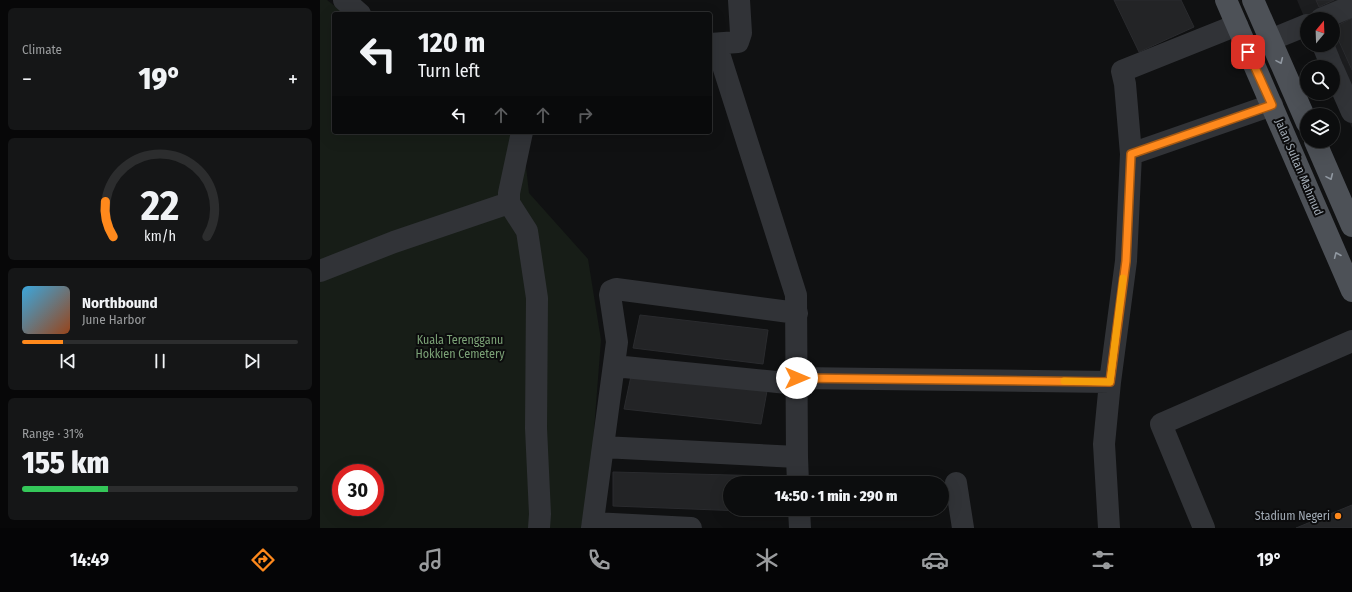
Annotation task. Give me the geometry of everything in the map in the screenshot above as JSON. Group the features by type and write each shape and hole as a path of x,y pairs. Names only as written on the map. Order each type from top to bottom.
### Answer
{"main road":[{"name":"Jalan Sultan Mahmud","path":"1226,0 1352,291"},
{"name":"Jalan Sultan Mahmud","path":"1253,0 1300,108"},
{"name":"Jalan Sultan Mahmud","path":"1318,148 1352,226"}],"street":[{"path":"344,0 358,12"},
{"path":"739,0 741,33 738,42 713,44 796,295 798,476"},
{"path":"1338,12 1352,6"},
{"path":"1108,528 1104,444 1110,382 1126,261 1131,154 1125,84 1122,71 1237,25"},
{"path":"1270,40 1300,28"},
{"path":"1340,84 1352,112"},
{"path":"1131,154 1272,105"},
{"path":"522,134 509,193 509,203 527,231 537,298 536,428 540,514 539,528"},
{"path":"320,271 394,242 509,203"},
{"path":"692,528 593,525 618,342 610,295 611,290 616,289 797,313"},
{"path":"1204,528 1161,424 1352,341"},
{"path":"614,366 797,381 1110,382"},
{"path":"603,447 797,457"},
{"path":"956,483 963,528"},
{"path":"799,516 800,528"}],"shaded area":[{"path":"1297,0 1352,0 1352,128 1340,100 1340,60 1333,60 1333,52 1340,52 1340,12 1302,12"}],"green space":[{"name":"Kuala Terengganu Hokkien Cemetery","path":"320,0 327,0 342,12 332,12 332,134 522,134 529,193 588,259 601,340 591,469 581,528 320,528"}],"building":[{"path":"1114,0 1181,0 1194,27 1139,52"},
{"path":"1316,0 1334,0 1319,7"},
{"path":"1352,18 1352,70 1340,43 1340,24"},
{"path":"640,315 768,330 763,364 633,348"},
{"path":"631,376 767,391 761,424 624,409"},
{"path":"613,472 770,476 723,476 723,510 613,506"},
{"name":"Stadium Negeri","path":"1352,505 1352,528 1296,528"}],"slow traffic":[{"path":"1064,381 1110,382 1123,278"}],"place":[{"name":"Stadium Negeri","path":"1338,516"}],"route":[{"path":"797,378 1110,382 1118,312 1126,261 1131,154 1272,105 1248,52"}]}
